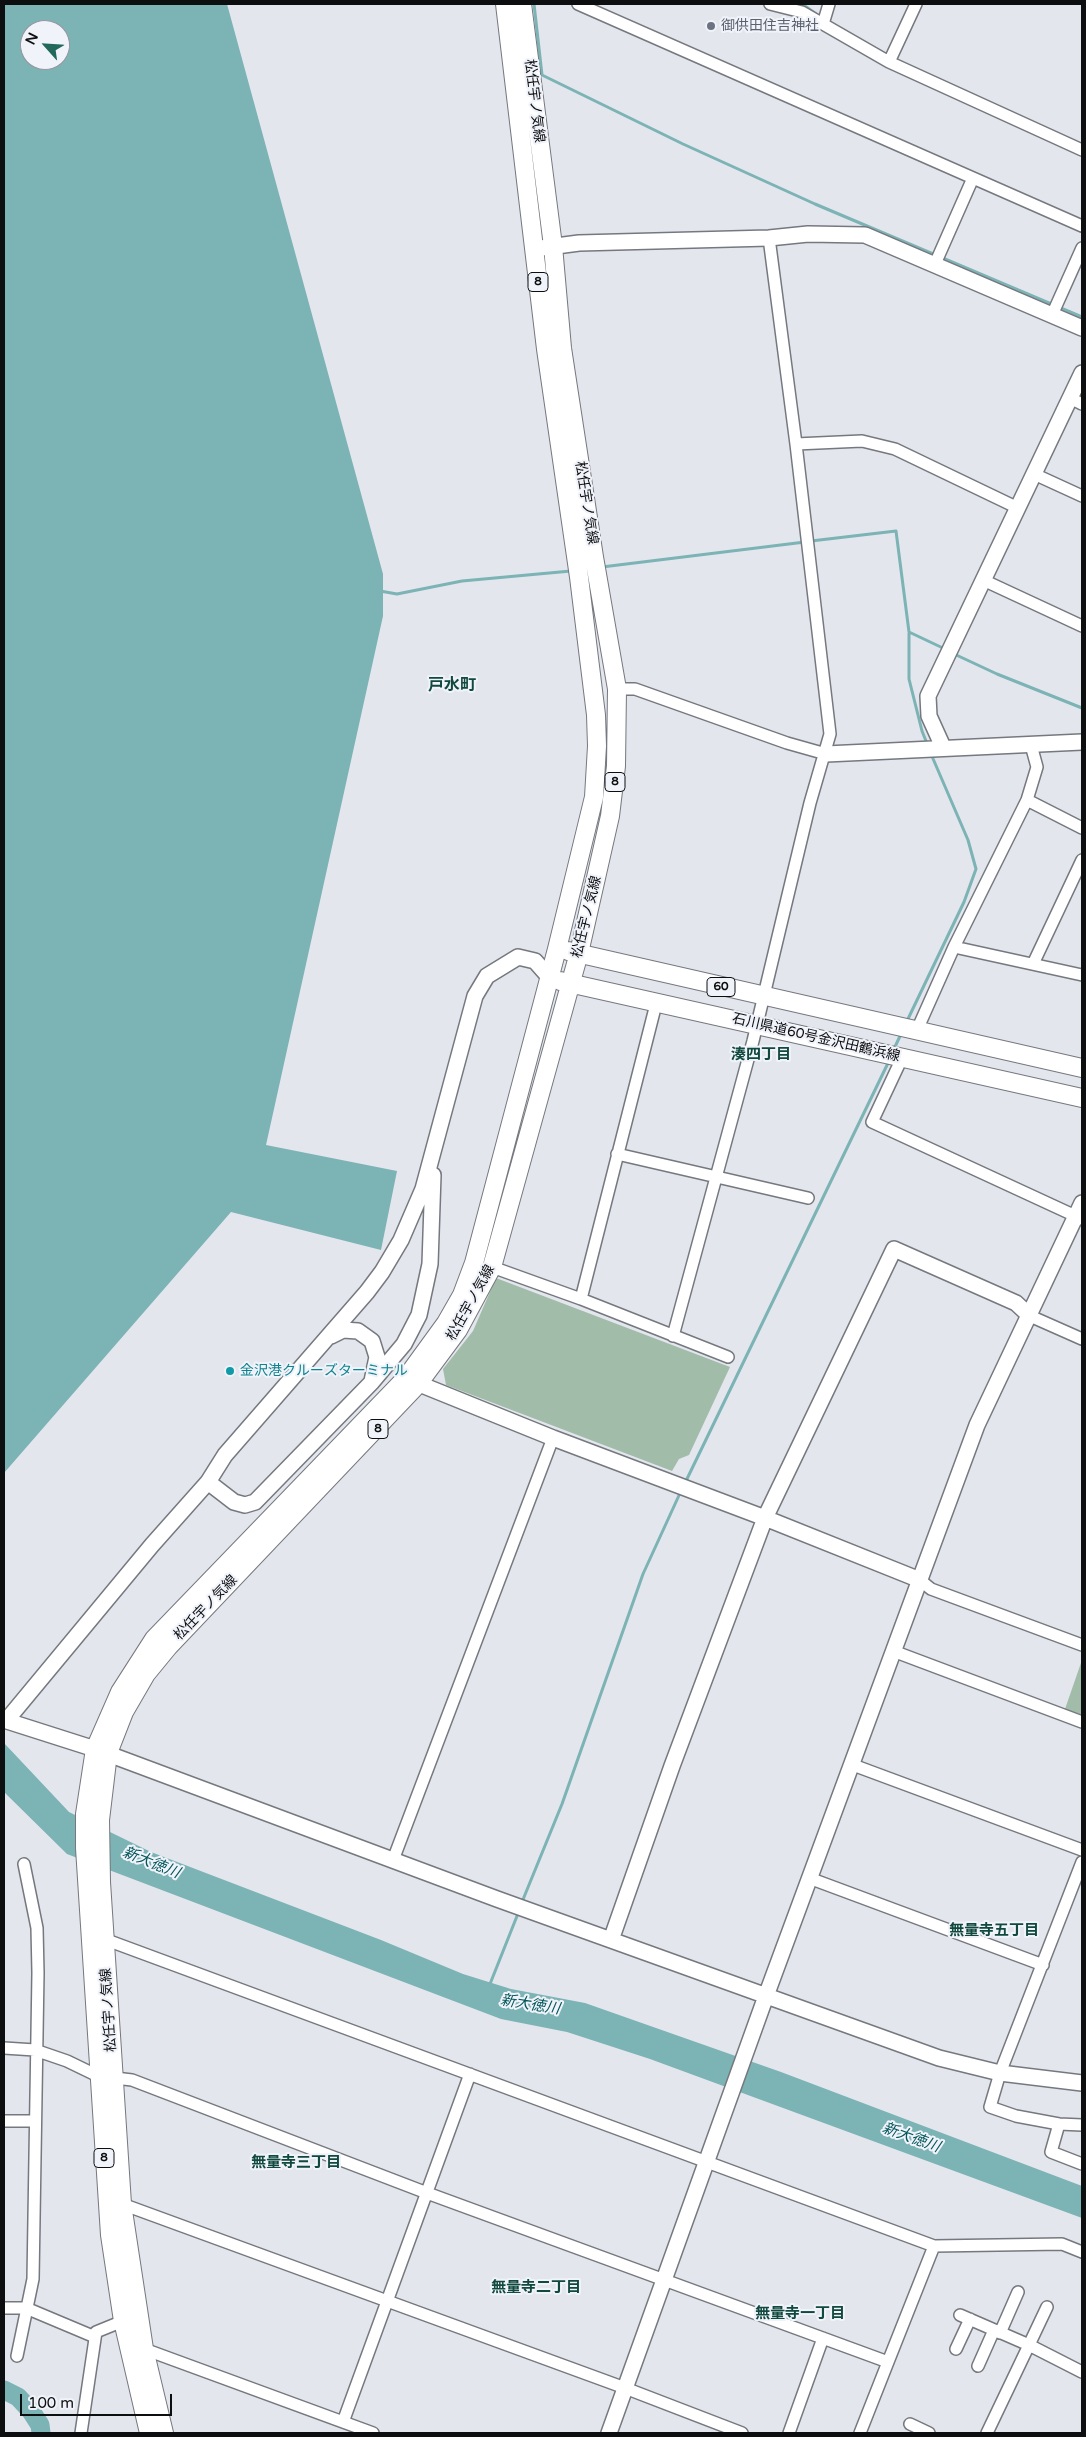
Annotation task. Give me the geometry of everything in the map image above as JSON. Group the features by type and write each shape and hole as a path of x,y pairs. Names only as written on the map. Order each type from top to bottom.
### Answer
{"main road":[{"name":"松任宇ノ気線","path":"164,2433 144,2349 122,2204 106,2076 93,1880 92,1817 102,1751 120,1692 154,1639 412,1381 458,1330 492,1267 579,953 610,816 616,766 617,689 597,576 585,558 546,350 504,4"},
{"name":"松任宇ノ気線","path":"412,1381 462,1295 474,1263 550,978 590,815 597,746 596,715 579,577 585,558 553,246 522,4"},
{"name":"石川県道60号金沢田鶴浜線","path":"557,949 1082,1068"},
{"name":"石川県道60号金沢田鶴浜線","path":"550,978 656,1004 757,1024 1082,1098"},
{"name":"松任宇ノ気線","path":"93,1880 104,1939 110,2235 123,2321 149,2433"}],"street":[{"path":"578,4 1082,226"},
{"path":"770,4 825,16 889,62 1082,150"},
{"path":"889,62 916,4"},
{"path":"936,263 973,178"},
{"path":"535,249 579,244 769,238 808,234 865,235 936,263 1082,328"},
{"path":"674,1336 757,1024 810,803 826,754 830,734 807,551 796,444 769,238"},
{"path":"1053,314 1082,248"},
{"path":"943,747 929,716 928,696 1034,474 1076,401 1082,373"},
{"path":"796,444 862,441 895,449 1018,508"},
{"path":"1034,474 1082,496"},
{"path":"983,580 1082,626"},
{"path":"617,689 636,689 787,743 826,754 943,747 964,748 1082,742"},
{"path":"917,1030 954,947 1027,800 1037,767 1031,745"},
{"path":"1027,800 1082,828"},
{"path":"1033,964 1082,860"},
{"path":"954,947 1082,974"},
{"path":"535,960 557,949"},
{"path":"550,978 535,960 518,956 488,976 475,996 434,1153 423,1189 402,1240 368,1292 225,1455 208,1482 5,1721 102,1751 497,1899 939,2058 1000,2073 1082,2083"},
{"path":"581,1299 656,1004"},
{"path":"609,2433 809,1878 853,1765 977,1425 1080,1213 872,1122 902,1058"},
{"path":"208,1482 234,1502 245,1506 255,1502 372,1382 404,1344 424,1298 430,1264 434,1153"},
{"path":"617,1154 808,1198"},
{"path":"611,1940 672,1766 765,1518 894,1249 1016,1303 1030,1316 1082,1340"},
{"path":"492,1267 581,1299 728,1357"},
{"path":"329,1337 343,1330 358,1331 372,1340 377,1357 372,1382"},
{"path":"412,1381 663,1481 765,1518 920,1580 931,1589 1082,1645"},
{"path":"393,1860 554,1438"},
{"path":"893,1651 1082,1722"},
{"path":"853,1765 1082,1850"},
{"path":"1082,1862 1000,2073 990,2107 1016,2116 1059,2124 1082,2125"},
{"path":"17,2356 33,2279 37,1928 24,1864"},
{"path":"809,1878 1043,1965"},
{"path":"104,1939 934,2246 1062,2244 1082,2252"},
{"path":"4,2048 35,2050 106,2076 132,2080 427,2194 888,2362"},
{"path":"343,2422 470,2074"},
{"path":"4,2120 34,2121"},
{"path":"1059,2124 1051,2152 1082,2164"},
{"path":"122,2204 625,2388 742,2433"},
{"path":"860,2433 934,2246"},
{"path":"978,2366 1018,2292"},
{"path":"987,2433 1047,2307"},
{"path":"4,2308 26,2308 95,2337"},
{"path":"956,2349 965,2317 1082,2372"},
{"path":"81,2433 96,2332 123,2321"},
{"path":"789,2433 823,2338"},
{"path":"144,2349 373,2433"},
{"path":"910,2424 929,2433"}],"green space":[{"path":"496,1278 730,1367 689,1455 679,1459 672,1471 446,1385 443,1369 473,1331"},
{"path":"1082,1660 1082,1715 1065,1709"}],"water":[{"path":"4,4 227,4 383,574 383,616 266,1145 397,1171 381,1250 231,1212 4,1473"},
{"name":"新大徳川","path":"4,1743 69,1812 151,1852 381,1940 463,1974 511,1989 585,2003 781,2072 1082,2186 1082,2218 650,2059 567,2032 501,2019 67,1854 4,1792"}],"waterway":[{"path":"534,4 542,75 683,144 815,204 1082,317"},
{"path":"794,4 805,6 816,14"},
{"path":"811,541 896,531 909,632 909,679 922,731 928,746"},
{"path":"602,567 805,542"},
{"path":"380,591 397,594 462,581 571,571"},
{"path":"909,632 945,649"},
{"path":"952,653 997,674 1082,708"},
{"path":"907,1021 964,902 976,869 968,840 931,754"},
{"path":"893,1051 901,1034"},
{"path":"685,1483 889,1061"},
{"path":"522,1902 562,1804 643,1574 681,1491"},
{"path":"490,1984 519,1911"},
{"path":"4,2390 18,2397 31,2411 40,2425 41,2433"}],"place":[{"name":"御供田住吉神社","path":"711,26"},
{"name":"金沢港クルーズターミナル","path":"230,1371"}],"district":[{"name":"戸水町","path":"452,686"},
{"name":"湊四丁目","path":"761,1055"},
{"name":"無量寺五丁目","path":"994,1931"},
{"name":"無量寺三丁目","path":"296,2163"},
{"name":"無量寺二丁目","path":"536,2288"},
{"name":"無量寺一丁目","path":"800,2314"}]}
